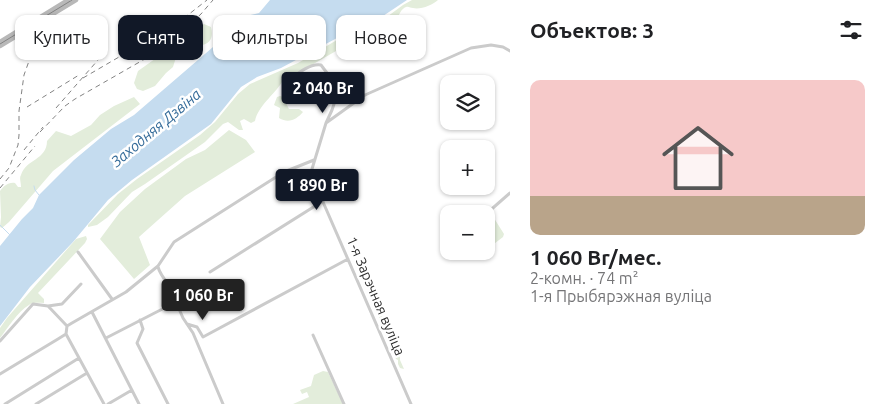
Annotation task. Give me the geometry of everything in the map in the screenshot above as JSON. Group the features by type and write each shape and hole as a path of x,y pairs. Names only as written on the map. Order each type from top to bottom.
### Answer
{"main road":[{"path":"0,44 68,0"},
{"path":"0,44 76,0"}],"street":[{"path":"326,123 364,95 471,48 491,45 503,47 510,51"},
{"path":"287,82 310,67 319,65 339,89 352,94 364,95"},
{"name":"1-я Зарэчная вуліца","path":"339,89 314,159 313,179 411,404"},
{"path":"67,326 126,292 158,266 174,242 284,172 314,159"},
{"path":"305,164 312,169"},
{"path":"495,206 510,193"},
{"path":"210,272 323,201"},
{"path":"78,252 112,299"},
{"path":"187,324 197,327 203,338 348,259"},
{"path":"158,266 160,272 173,289 177,298 176,302 193,333 223,404"},
{"path":"0,341 33,304 48,306 62,304 81,284"},
{"path":"106,338 176,302"},
{"path":"48,306 67,326"},
{"path":"92,312 139,404"},
{"path":"140,320 143,329 137,343 168,404"},
{"path":"67,326 66,334 106,404 132,390"},
{"path":"0,374 66,334"},
{"path":"313,335 344,404"},
{"path":"5,404 79,358"},
{"path":"36,404 87,373"}],"green space":[{"path":"412,0 438,0 423,8 407,7 399,15 389,15"},
{"path":"203,25 211,27 212,34 211,39 203,44"},
{"path":"336,41 336,51 326,57 326,46"},
{"path":"153,60 175,60 173,67 155,86 143,91 137,89 134,83 138,71"},
{"path":"303,60 320,60 282,82 263,105 255,121 251,123 244,119 240,121 243,130 239,130 228,122 223,124 205,142 132,192 108,217 97,225 88,227 118,194 215,122 238,94 250,84"},
{"path":"134,97 140,104 53,171 9,222 2,228 0,227 0,191 10,183 15,183 18,187 21,187 20,177 24,170 44,152 47,141 56,131 71,136 91,125 100,115 114,106"},
{"path":"277,97 283,97 289,109 299,109 303,112 292,120 286,121 279,118 280,108 274,105"},
{"path":"229,130 246,140 255,152 185,196 139,237 150,265 134,279 100,239 120,212 145,189 186,159 205,150"},
{"path":"495,220 504,234 495,243"},
{"path":"86,236 85,243 38,293 44,299 44,303 32,303 25,308 0,338 0,328 7,318 76,239"},
{"path":"379,315 382,316 393,343 399,345 397,350 400,353 400,360 404,369 400,368 398,364 398,360 379,320"},
{"path":"323,371 328,372 343,404 293,404 309,397 307,392 302,394 300,390 311,386 314,375"}],"water":[{"path":"270,0 407,0 384,15 336,15 336,39 326,44 326,15 250,15 259,13"},
{"name":"Заходняя Дзвіна","path":"213,47 213,60 296,60 257,77 241,87 211,124 132,180 108,200 73,242 30,287 0,326 0,246 33,208 39,195 74,160 111,129 134,115 198,60 203,60 203,56"}],"waterway":[{"path":"34,186 39,195"},
{"path":"0,225 10,235"}],"tram line":[{"path":"0,44 72,0"}],"railway":[{"path":"83,78 179,22 207,0"},
{"path":"40,132 65,106 75,99 164,48 201,14 213,0"},
{"path":"0,179 9,168 18,145 19,111 24,75 30,60"},
{"path":"56,108 98,60"},
{"path":"27,107 79,75"},
{"path":"24,150 43,127"},
{"path":"0,188 35,146"}]}
